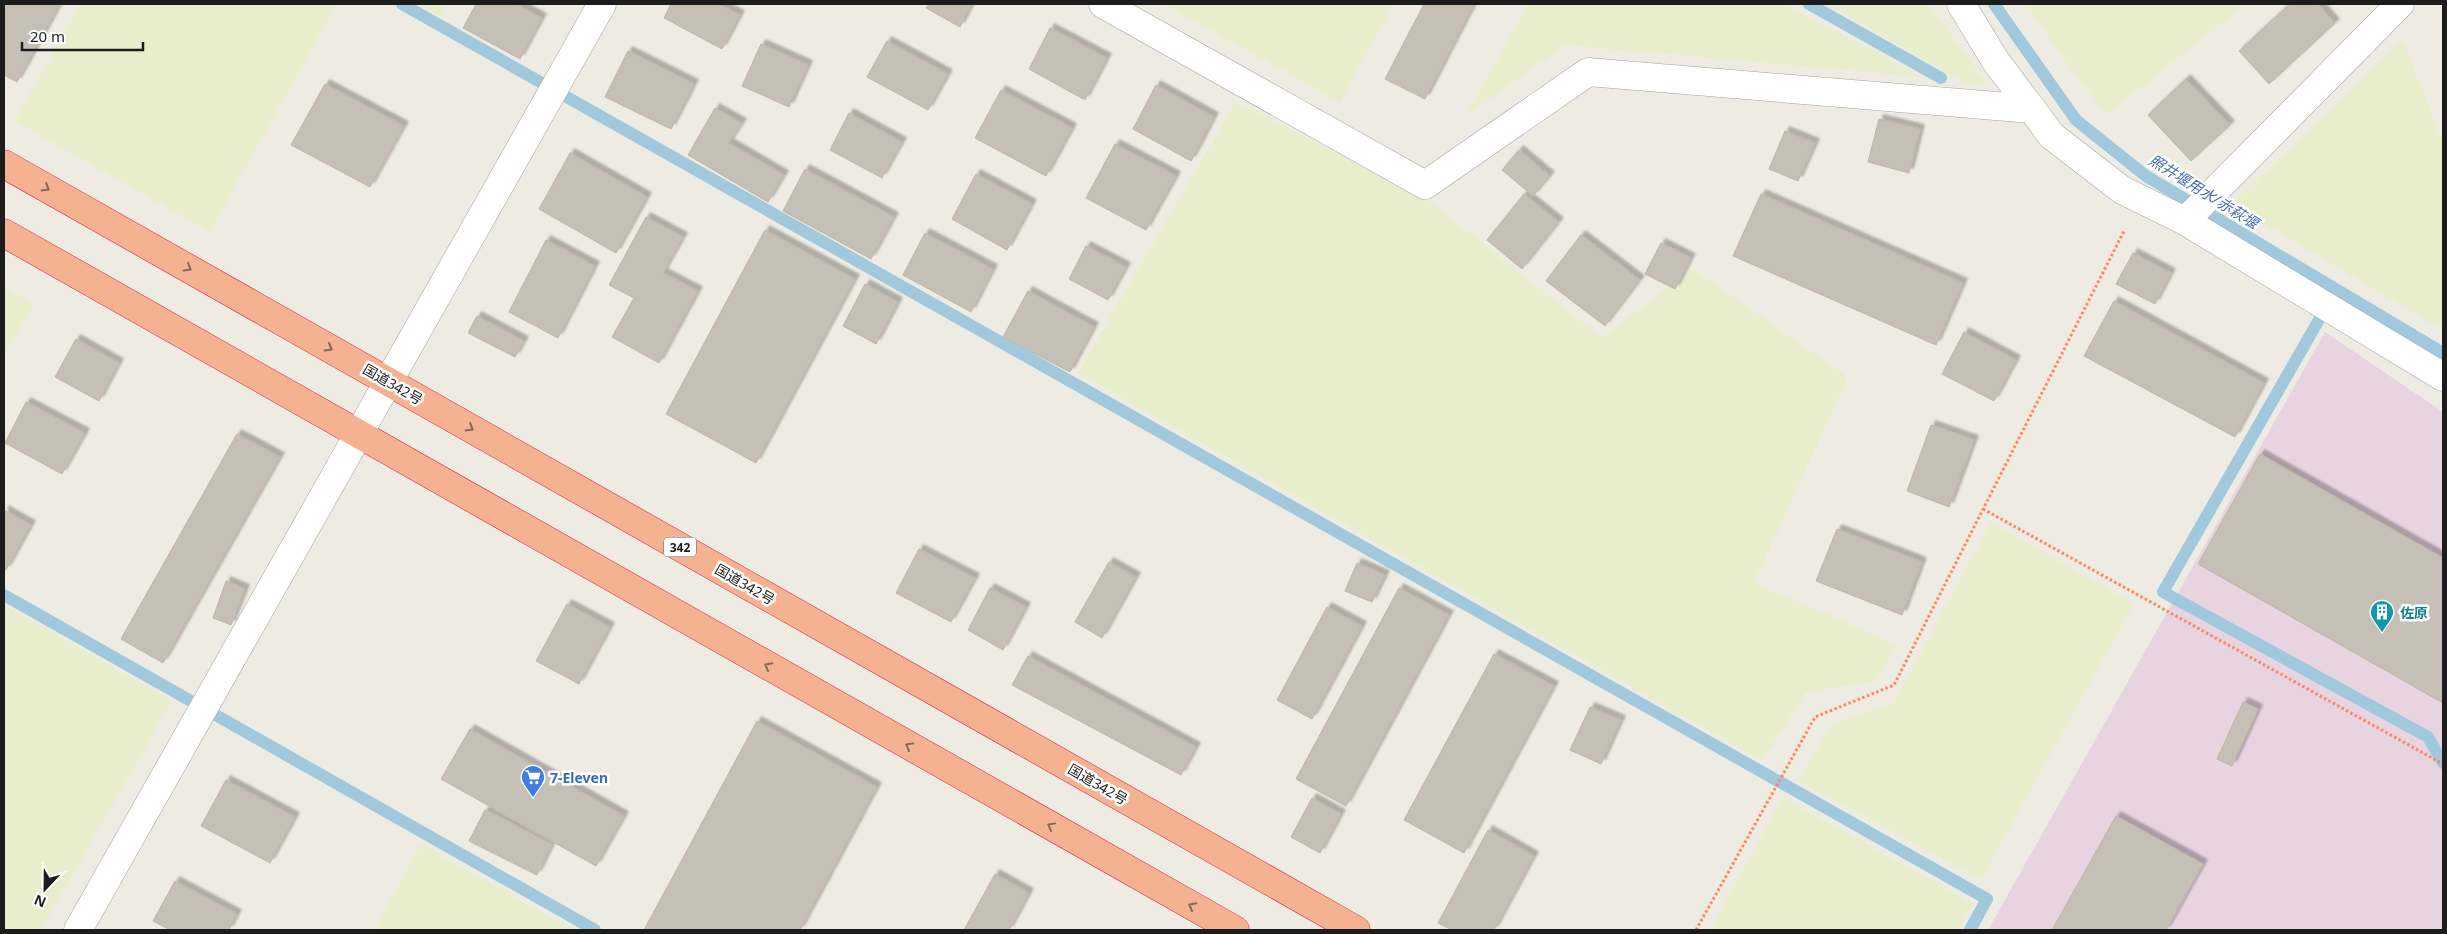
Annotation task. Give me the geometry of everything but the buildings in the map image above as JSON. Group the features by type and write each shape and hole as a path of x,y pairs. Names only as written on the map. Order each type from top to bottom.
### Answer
{"highway":[{"name":"国道342号","path":"4,164 1356,930"},
{"path":"4,233 1235,930"}],"street":[{"path":"78,930 390,382 602,4"},
{"path":"1103,4 1425,185 1588,72 2032,109"},
{"path":"1961,4 1995,60 2052,136 2122,190 2186,221 2443,376"},
{"path":"2186,221 2400,4"}],"path":[{"path":"1696,930 1815,717 1894,685 2140,199"},
{"path":"1984,509 2443,764"}],"shaded area":[{"path":"2325,332 2443,412 2443,930 1988,930"}],"green space":[{"path":"81,4 337,4 210,232 14,121"},
{"path":"417,4 447,4 440,17"},
{"path":"1163,4 1394,4 1340,102"},
{"path":"1529,4 1785,4 1923,77 1565,45 1465,117"},
{"path":"1825,4 1929,4 1987,84 1967,84"},
{"path":"2026,4 2246,4 2107,115 2072,71"},
{"path":"2403,40 2443,142 2443,321 2439,328 2231,204"},
{"path":"1236,101 1432,203 1602,338 1692,268 1848,377 1754,583 1898,645 1876,681 1806,692 1762,761 1078,373"},
{"path":"4,286 34,304 4,355"},
{"path":"1991,522 2134,604 1981,879 1798,781 1831,724 1893,704"},
{"path":"4,605 172,701 41,930 4,930"},
{"path":"1782,797 1973,903 1958,930 1711,930"},
{"path":"421,844 574,930 374,930"}],"waterway":[{"path":"402,4 1987,899 1970,930"},
{"path":"1809,4 1941,78"},
{"name":"照井堰用水/赤萩堰","path":"1994,4 2076,120 2146,176 2443,353"},
{"path":"2336,290 2163,592 2428,737 2443,763"},
{"path":"4,595 595,930"}],"place":[{"name":"佐原","path":"2382,633"},
{"name":"7-Eleven","path":"533,798"}]}
